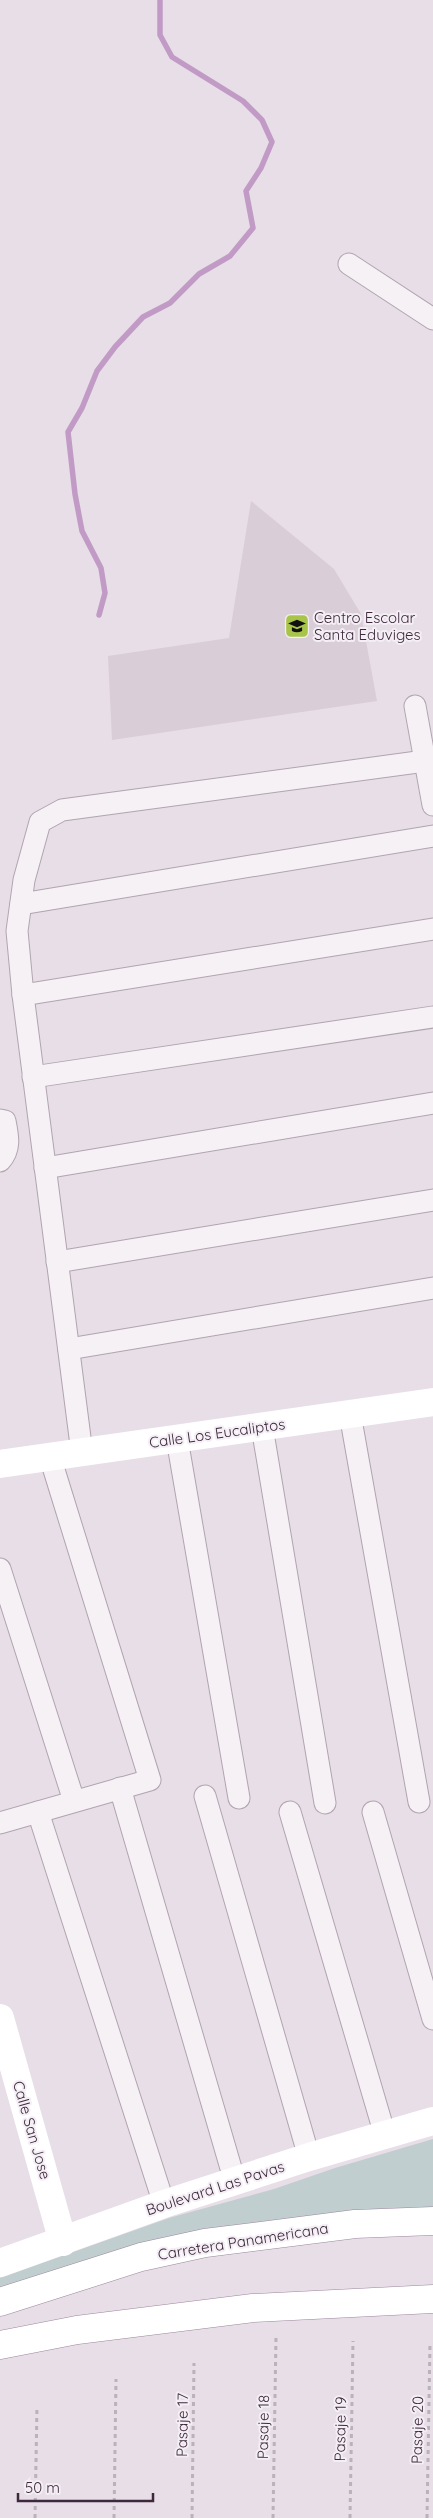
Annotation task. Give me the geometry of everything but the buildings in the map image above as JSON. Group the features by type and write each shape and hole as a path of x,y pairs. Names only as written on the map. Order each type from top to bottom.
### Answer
{"main road":[{"name":"Calle Los Eucaliptos","path":"0,1464 433,1402"},
{"name":"Calle San Jose","path":"0,2018 63,2242"},
{"name":"Boulevard Las Pavas","path":"0,2263 63,2242 164,2204 308,2157 433,2121"},
{"name":"Carretera Panamericana","path":"0,2302 141,2258 205,2244 355,2224 433,2221"},
{"path":"0,2345 95,2328 254,2308 433,2298"}],"street":[{"path":"349,264 433,319"},
{"path":"415,706 433,805"},
{"path":"82,1453 33,1077 17,931 24,880 40,822 62,810 425,761"},
{"path":"21,904 433,836"},
{"path":"23,995 433,929"},
{"path":"33,1077 433,1017"},
{"path":"45,1168 433,1103"},
{"path":"0,1120 5,1121 9,1138 5,1156 0,1161"},
{"path":"57,1262 433,1200"},
{"path":"68,1349 433,1288"},
{"path":"350,1414 419,1802"},
{"path":"262,1427 325,1803"},
{"path":"177,1439 239,1798"},
{"path":"0,1823 150,1780 50,1457"},
{"path":"0,1570 74,1802"},
{"path":"120,1788 234,2182"},
{"path":"205,1796 308,2157"},
{"path":"38,1812 164,2204"},
{"path":"290,1812 385,2135"},
{"path":"374,1812 433,2019"}],"path":[{"name":"Pasaje 18","path":"273,2518 276,2337"},
{"name":"Pasaje 19","path":"350,2518 353,2341"},
{"name":"Pasaje 20","path":"427,2518 430,2343"},
{"name":"Pasaje 17","path":"192,2518 194,2363"},
{"path":"114,2518 116,2379"},
{"path":"35,2518 37,2406"}],"shaded area":[{"name":"Centro Escolar Santa Eduviges","path":"251,501 334,569 361,614 377,701 112,740 108,656 229,638"},
{"path":"433,2139 433,2221 281,2232 0,2304 0,2278 169,2218 274,2189 335,2168"}],"waterway":[{"path":"99,615 105,593 101,568 82,531 75,494 68,432 82,408 97,371 115,347 143,317 170,303 199,274 230,256 253,228 246,191 261,168 272,142 262,120 243,101 172,57 160,35 160,0"}],"place":[{"name":"Centro Escolar Santa Eduviges","path":"297,626"}]}
